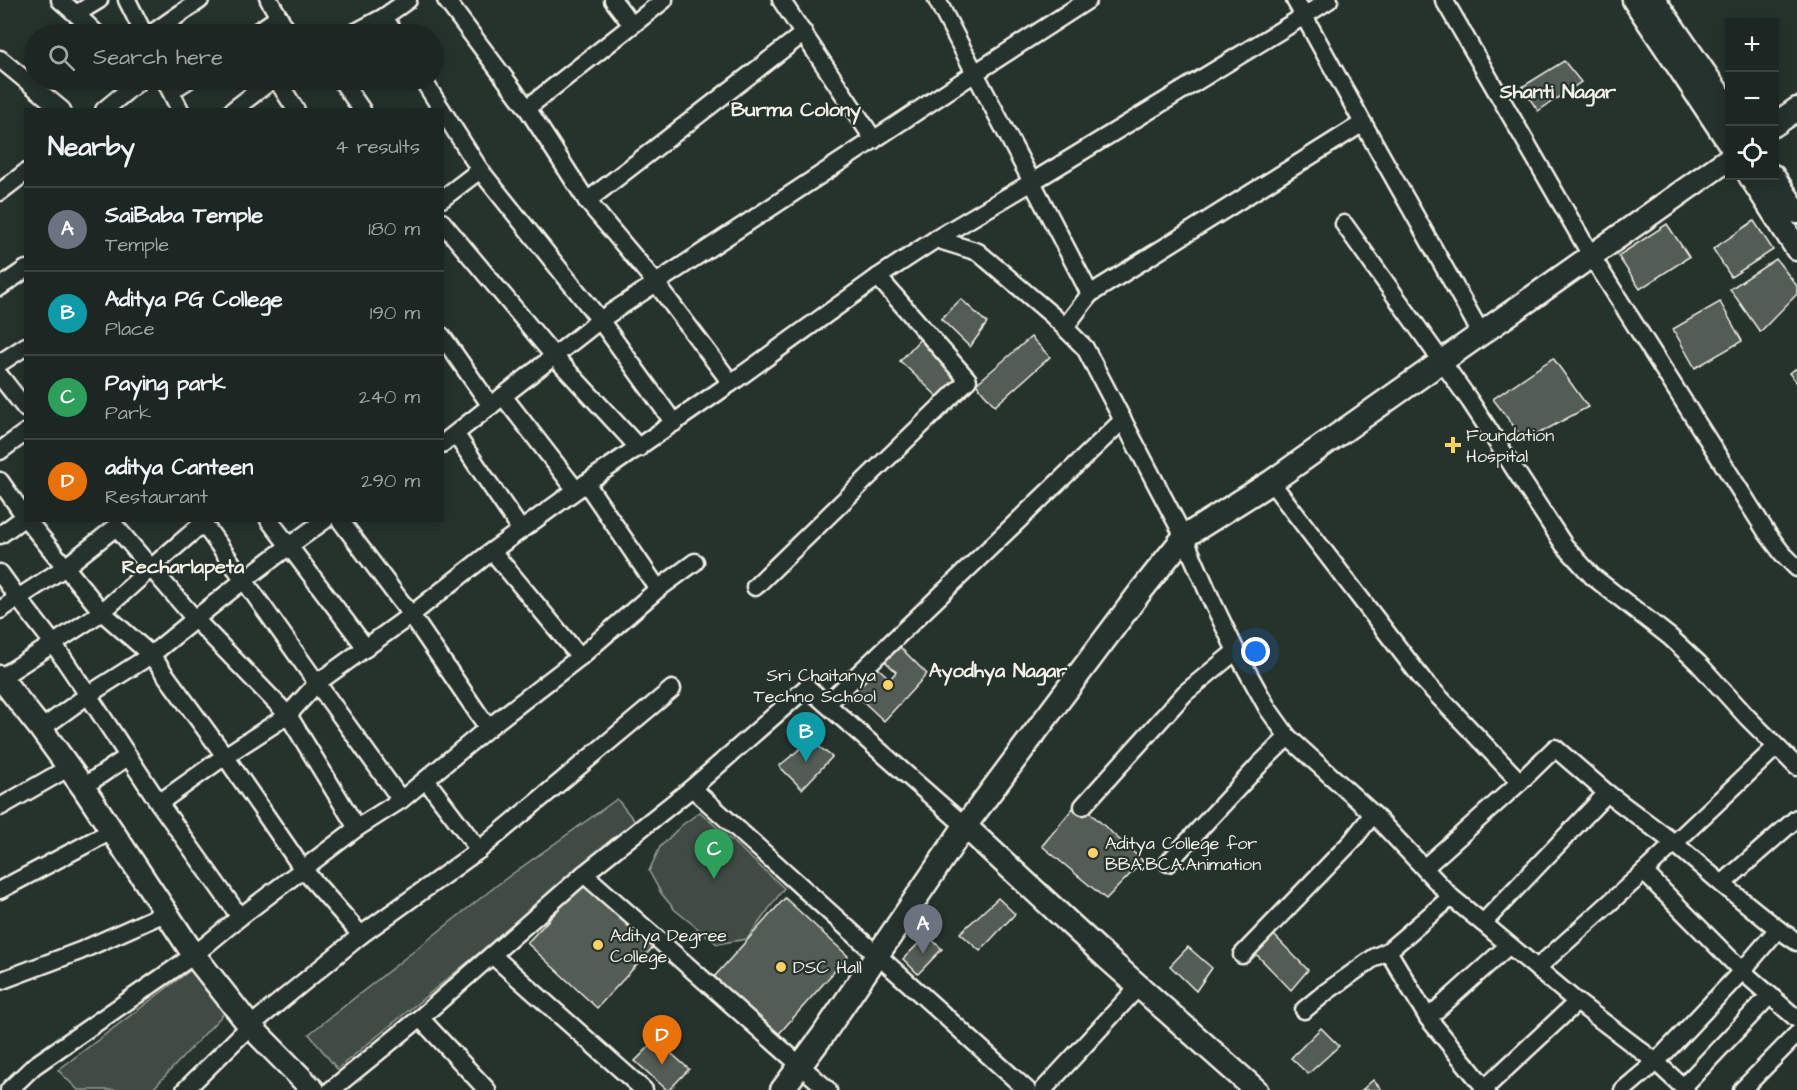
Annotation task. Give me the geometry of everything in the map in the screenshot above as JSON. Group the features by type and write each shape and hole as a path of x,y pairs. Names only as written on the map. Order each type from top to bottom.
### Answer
{"street":[{"path":"60,0 86,24"},
{"path":"76,14 99,0"},
{"path":"127,0 139,24"},
{"path":"165,24 200,0"},
{"path":"270,0 284,24"},
{"path":"371,24 408,0"},
{"path":"446,0 527,108 587,201 656,283 731,383"},
{"path":"613,0 632,25"},
{"path":"527,108 664,0"},
{"path":"781,0 873,140"},
{"path":"937,0 1090,294"},
{"path":"520,530 449,439 600,320 1088,0"},
{"path":"1295,0 1482,335"},
{"path":"159,803 288,715 317,683 411,615 520,530 878,277 936,239 1329,0"},
{"path":"1444,0 1592,257 1767,533 1797,568"},
{"path":"1634,0 1725,136"},
{"path":"1654,0 1725,103"},
{"path":"269,24 279,17"},
{"path":"384,17 389,24"},
{"path":"587,201 804,33"},
{"path":"0,59 24,79"},
{"path":"38,90 60,108"},
{"path":"106,108 128,90"},
{"path":"170,90 179,108"},
{"path":"236,108 259,90"},
{"path":"283,90 295,108"},
{"path":"348,90 361,108"},
{"path":"429,90 441,108"},
{"path":"1779,122 1797,109"},
{"path":"444,113 480,170 600,320 674,423"},
{"path":"1065,327 1090,294 1363,123"},
{"path":"782,1090 823,1035 965,826 1184,537 1271,482 1725,162"},
{"path":"444,198 480,170"},
{"path":"0,192 24,174"},
{"path":"1753,180 1797,249"},
{"path":"1776,180 1797,212"},
{"path":"444,224 554,356 639,447"},
{"path":"1344,224 1443,362 1564,545 1592,576 1670,637 1698,663 1797,767"},
{"path":"936,239 978,252 1086,348 1184,537 1236,651 1268,709 1288,737 1373,814 1451,897 1576,1002 1656,1062 1684,1089 1770,995"},
{"path":"0,287 24,270"},
{"path":"755,587 968,380 878,277"},
{"path":"444,338 497,401 581,487 658,589"},
{"path":"0,363 24,347"},
{"path":"0,376 24,407"},
{"path":"827,704 1123,420"},
{"path":"0,451 24,433"},
{"path":"0,481 24,515"},
{"path":"1271,482 1424,680 1520,782"},
{"path":"0,535 24,519"},
{"path":"29,522 64,568 102,612 151,655 225,756 302,868 361,935"},
{"path":"202,522 102,612 0,678 83,787 194,955 250,1026 313,1090"},
{"path":"204,522 401,800"},
{"path":"271,522 366,648"},
{"path":"41,729 88,695 151,655 195,618 322,522"},
{"path":"341,522 411,615 488,728"},
{"path":"0,610 64,568 117,523 151,568 195,618 288,715 357,828"},
{"path":"492,551 580,657"},
{"path":"9,1090 34,1066 194,955 302,868 357,828 401,800 488,728 580,657 658,589 695,562"},
{"path":"0,573 53,643 159,803 240,917"},
{"path":"1083,806 1185,693 1236,651"},
{"path":"331,1090 420,1018 584,874 692,788 807,687 965,826 1139,987 1256,1090"},
{"path":"185,1090 250,1026 361,935 479,850 672,690"},
{"path":"1168,863 1288,737"},
{"path":"1537,968 1644,872 1776,747"},
{"path":"1424,868 1555,748 1607,793 1674,843 1722,884 1797,942"},
{"path":"83,787 128,757"},
{"path":"0,807 68,768"},
{"path":"426,780 479,850"},
{"path":"692,788 1027,1090"},
{"path":"1483,923 1607,793"},
{"path":"1242,955 1345,849 1373,814"},
{"path":"1722,884 1797,818"},
{"path":"0,890 113,830"},
{"path":"1644,872 1742,971 1797,1019"},
{"path":"584,874 828,1090"},
{"path":"1304,1010 1375,957 1388,951 1451,897"},
{"path":"0,981 80,951 165,913"},
{"path":"1623,1090 1656,1062 1742,971 1778,929"},
{"path":"1428,1018 1508,946"},
{"path":"1388,951 1428,1018 1485,1089 1576,1002"},
{"path":"492,955 644,1090"},
{"path":"1043,1090 1139,987"},
{"path":"420,1018 487,1090"},
{"path":"1742,1090 1797,1034"}],"shaded area":[{"path":"617,799 637,824 337,1069 309,1034 501,882"},
{"path":"700,812 784,888 747,939 717,944 675,910 661,893 649,871 660,847 682,825"},
{"path":"192,969 227,1010 152,1090 78,1090 58,1070"}],"building":[{"path":"1564,61 1581,82 1538,111 1522,87"},
{"path":"1754,221 1773,250 1731,277 1713,249"},
{"path":"1667,224 1689,257 1640,289 1618,256"},
{"path":"1776,259 1797,286 1797,294 1760,332 1730,289"},
{"path":"961,299 987,323 970,347 941,319"},
{"path":"1720,302 1742,341 1695,368 1673,329"},
{"path":"1031,337 1050,357 995,406 976,384"},
{"path":"921,338 961,376 939,398 900,361"},
{"path":"1553,358 1588,407 1525,441 1493,399"},
{"path":"1797,368 1797,383 1789,373"},
{"name":"Sri Chaitanya Techno School","path":"897,644 927,674 884,721 852,691 876,666 890,679 896,672 882,658"},
{"path":"811,740 832,757 802,789 779,766"},
{"name":"Aditya College for BBA,BCA,Animation","path":"1078,802 1143,861 1106,899 1042,846"},
{"path":"585,881 654,946 597,1008 527,943"},
{"name":"DSC Hall","path":"785,898 848,956 777,1036 714,977"},
{"path":"998,898 1015,914 980,951 960,933"},
{"path":"1273,934 1308,970 1291,990 1255,953"},
{"path":"927,935 942,949 918,974 903,959"},
{"path":"1188,947 1212,968 1196,991 1170,966"},
{"path":"1321,1028 1339,1046 1308,1074 1291,1058"},
{"path":"656,1040 689,1069 669,1090 635,1061"},
{"path":"1373,1080 1382,1090 1362,1090"}],"place":[{"name":"Foundation Hospital","path":"1453,445"},
{"name":"Sri Chaitanya Techno School","path":"888,685"},
{"name":"Aditya PG College","path":"806,762"},
{"name":"Aditya College for BBA,BCA,Animation","path":"1093,853"},
{"name":"Paying park","path":"714,879"},
{"name":"Aditya Degree College","path":"598,945"},
{"name":"SaiBaba Temple","path":"923,954"},
{"name":"DSC Hall","path":"781,967"},
{"name":"aditya Canteen","path":"662,1065"}],"district":[{"name":"Shanti Nagar","path":"1558,92"},
{"name":"Burma Colony","path":"796,110"},
{"name":"Recharlapeta","path":"183,567"},
{"name":"Ayodhya Nagar","path":"998,671"}]}
